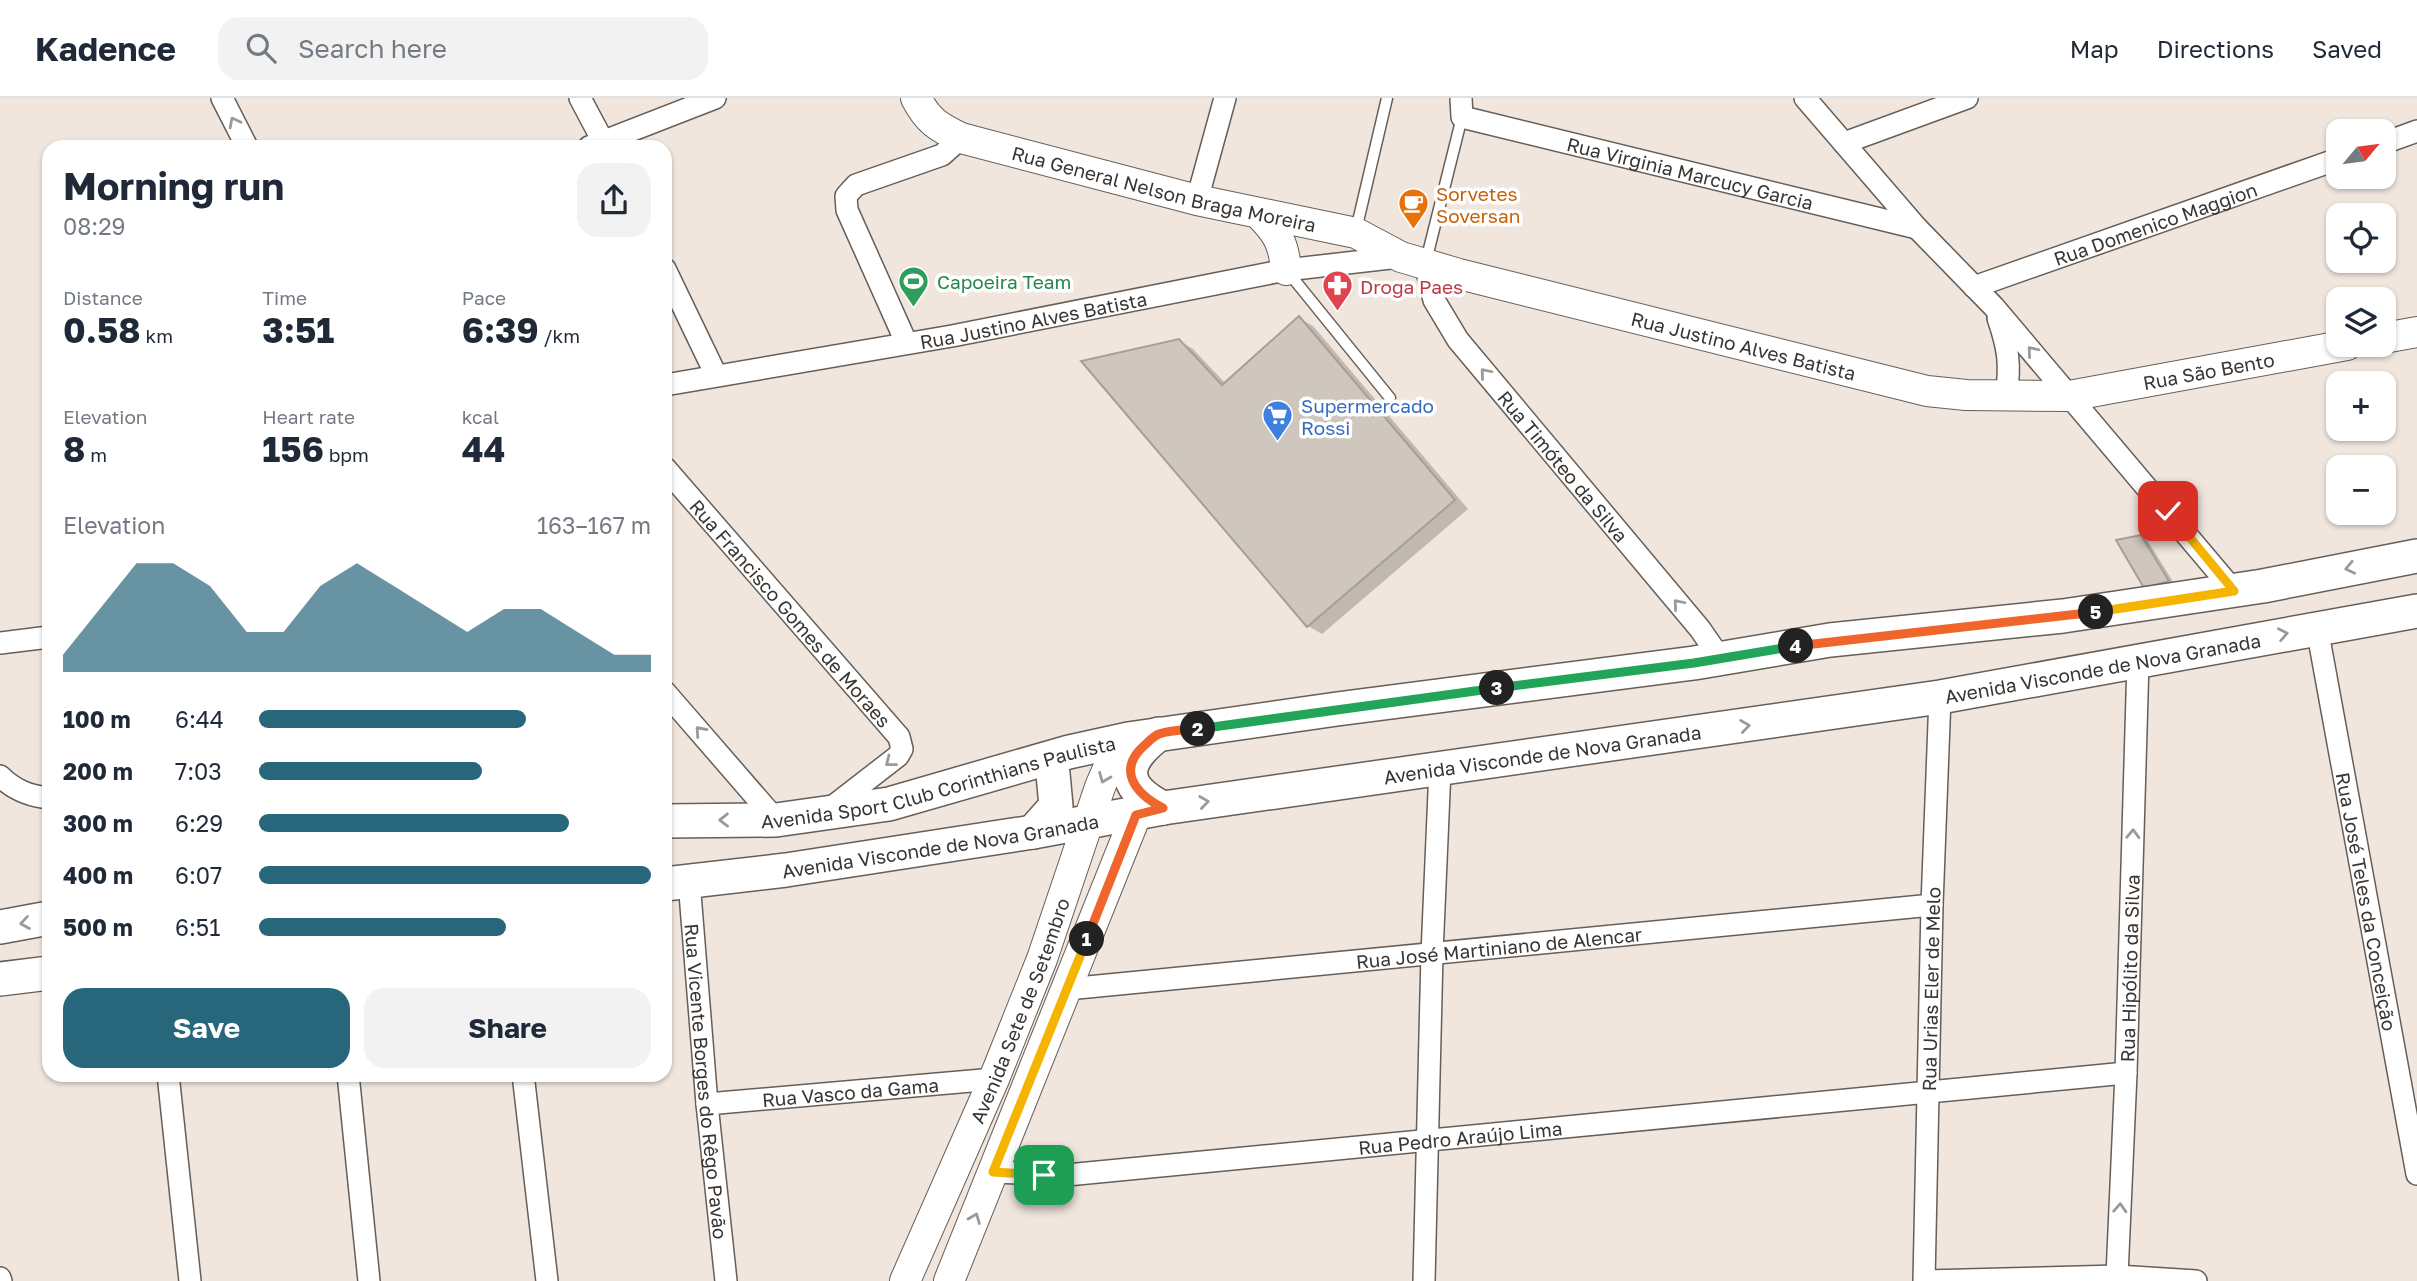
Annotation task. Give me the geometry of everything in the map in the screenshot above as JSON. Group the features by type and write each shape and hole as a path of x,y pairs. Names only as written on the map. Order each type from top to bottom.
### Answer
{"main road":[{"name":"Avenida Sport Club Corinthians Paulista","path":"672,821 776,820 890,804 1048,759 1144,736 1720,658 1830,640 2063,617 2234,591 2417,556"},
{"name":"Avenida Visconde de Nova Granada","path":"677,883 786,870 1150,811 1940,697 2417,611"},
{"path":"1144,736 1130,768 1137,789 1152,802 1150,811"},
{"path":"1033,832 1054,809 1056,803 1053,774 1048,759"},
{"path":"0,927 42,919"},
{"path":"0,979 42,974"}],"street":[{"path":"222,98 243,140"},
{"path":"580,98 597,140"},
{"path":"611,140 715,98"},
{"name":"Rua General Nelson Braga Moreira","path":"916,98 928,118 942,129 961,138 1197,200 1356,233 1413,260"},
{"path":"1197,200 1225,98"},
{"path":"1805,98 1917,228 1994,307 2234,591"},
{"path":"1844,143 1967,98"},
{"name":"Rua Virginia Marcucy Garcia","path":"1461,108 1917,228"},
{"path":"2396,138 2417,131"},
{"path":"906,342 847,210 846,196 856,185 942,155 961,138"},
{"name":"Rua Domenico Maggion","path":"1974,288 2326,163"},
{"path":"1258,213 1275,230 1285,253 1286,270"},
{"name":"Rua Justino Alves Batista","path":"672,384 964,334 1286,270 1413,260 1899,385 1966,395 2069,396"},
{"name":"Rua Timóteo da Silva","path":"1413,260 1458,340 1691,619 1720,658"},
{"path":"672,284 716,375"},
{"path":"1994,307 2007,344 2010,371 2006,395"},
{"path":"2396,336 2417,332"},
{"name":"Rua São Bento","path":"2069,396 2326,349"},
{"name":"Rua Francisco Gomes de Moraes","path":"672,476 899,737 902,749 898,756 824,813"},
{"name":"Rua José Teles da Conceição","path":"2318,628 2412,1133 2417,1174"},
{"path":"0,643 42,638"},
{"name":"Rua Hipólito da Silva","path":"2116,1276 2126,1073 2138,661"},
{"name":"Rua Urias Eler de Melo","path":"1924,1281 1932,905 1940,697"},
{"path":"672,700 776,820"},
{"name":"Avenida Sete de Setembro","path":"905,1281 1042,959 1110,763 1144,736"},
{"path":"1424,1281 1432,954 1440,769"},
{"path":"0,776 10,786 27,794 42,797"},
{"name":"Avenida Sete de Setembro","path":"949,1281 1067,989 1150,811"},
{"name":"Rua Vicente Borges do Rêgo Pavão","path":"677,883 707,1104 726,1281"},
{"name":"Rua José Martiniano de Alencar","path":"1067,989 1932,905"},
{"name":"Rua Pedro Araújo Lima","path":"993,1172 1067,1175 2126,1073"},
{"name":"Rua Vasco da Gama","path":"707,1104 993,1079"},
{"path":"169,1082 190,1281"},
{"path":"349,1082 369,1281"},
{"path":"524,1082 547,1281"},
{"path":"1924,1281 2116,1276 2196,1281"}],"lane":[{"path":"1356,233 1387,98"},
{"path":"1413,260 1461,108"},
{"path":"1286,270 1390,398"}],"building":[{"name":"Supermercado Rossi","path":"1299,316 1455,500 1307,627 1081,361 1179,339 1222,385"},
{"path":"2141,535 2169,581 2144,588 2116,540"}],"place":[{"name":"Sorvetes Soversan","path":"1413,231"},
{"name":"Capoeira Team","path":"914,308"},
{"name":"Droga Paes","path":"1337,313"},
{"name":"Supermercado Rossi","path":"1278,443"}],"route":[{"path":"1044,1175 993,1172 1136,815 1163,808 1137,789 1130,768 1140,749 1159,734 1694,663 1830,640 2063,617 2234,591 2168,511"}]}
